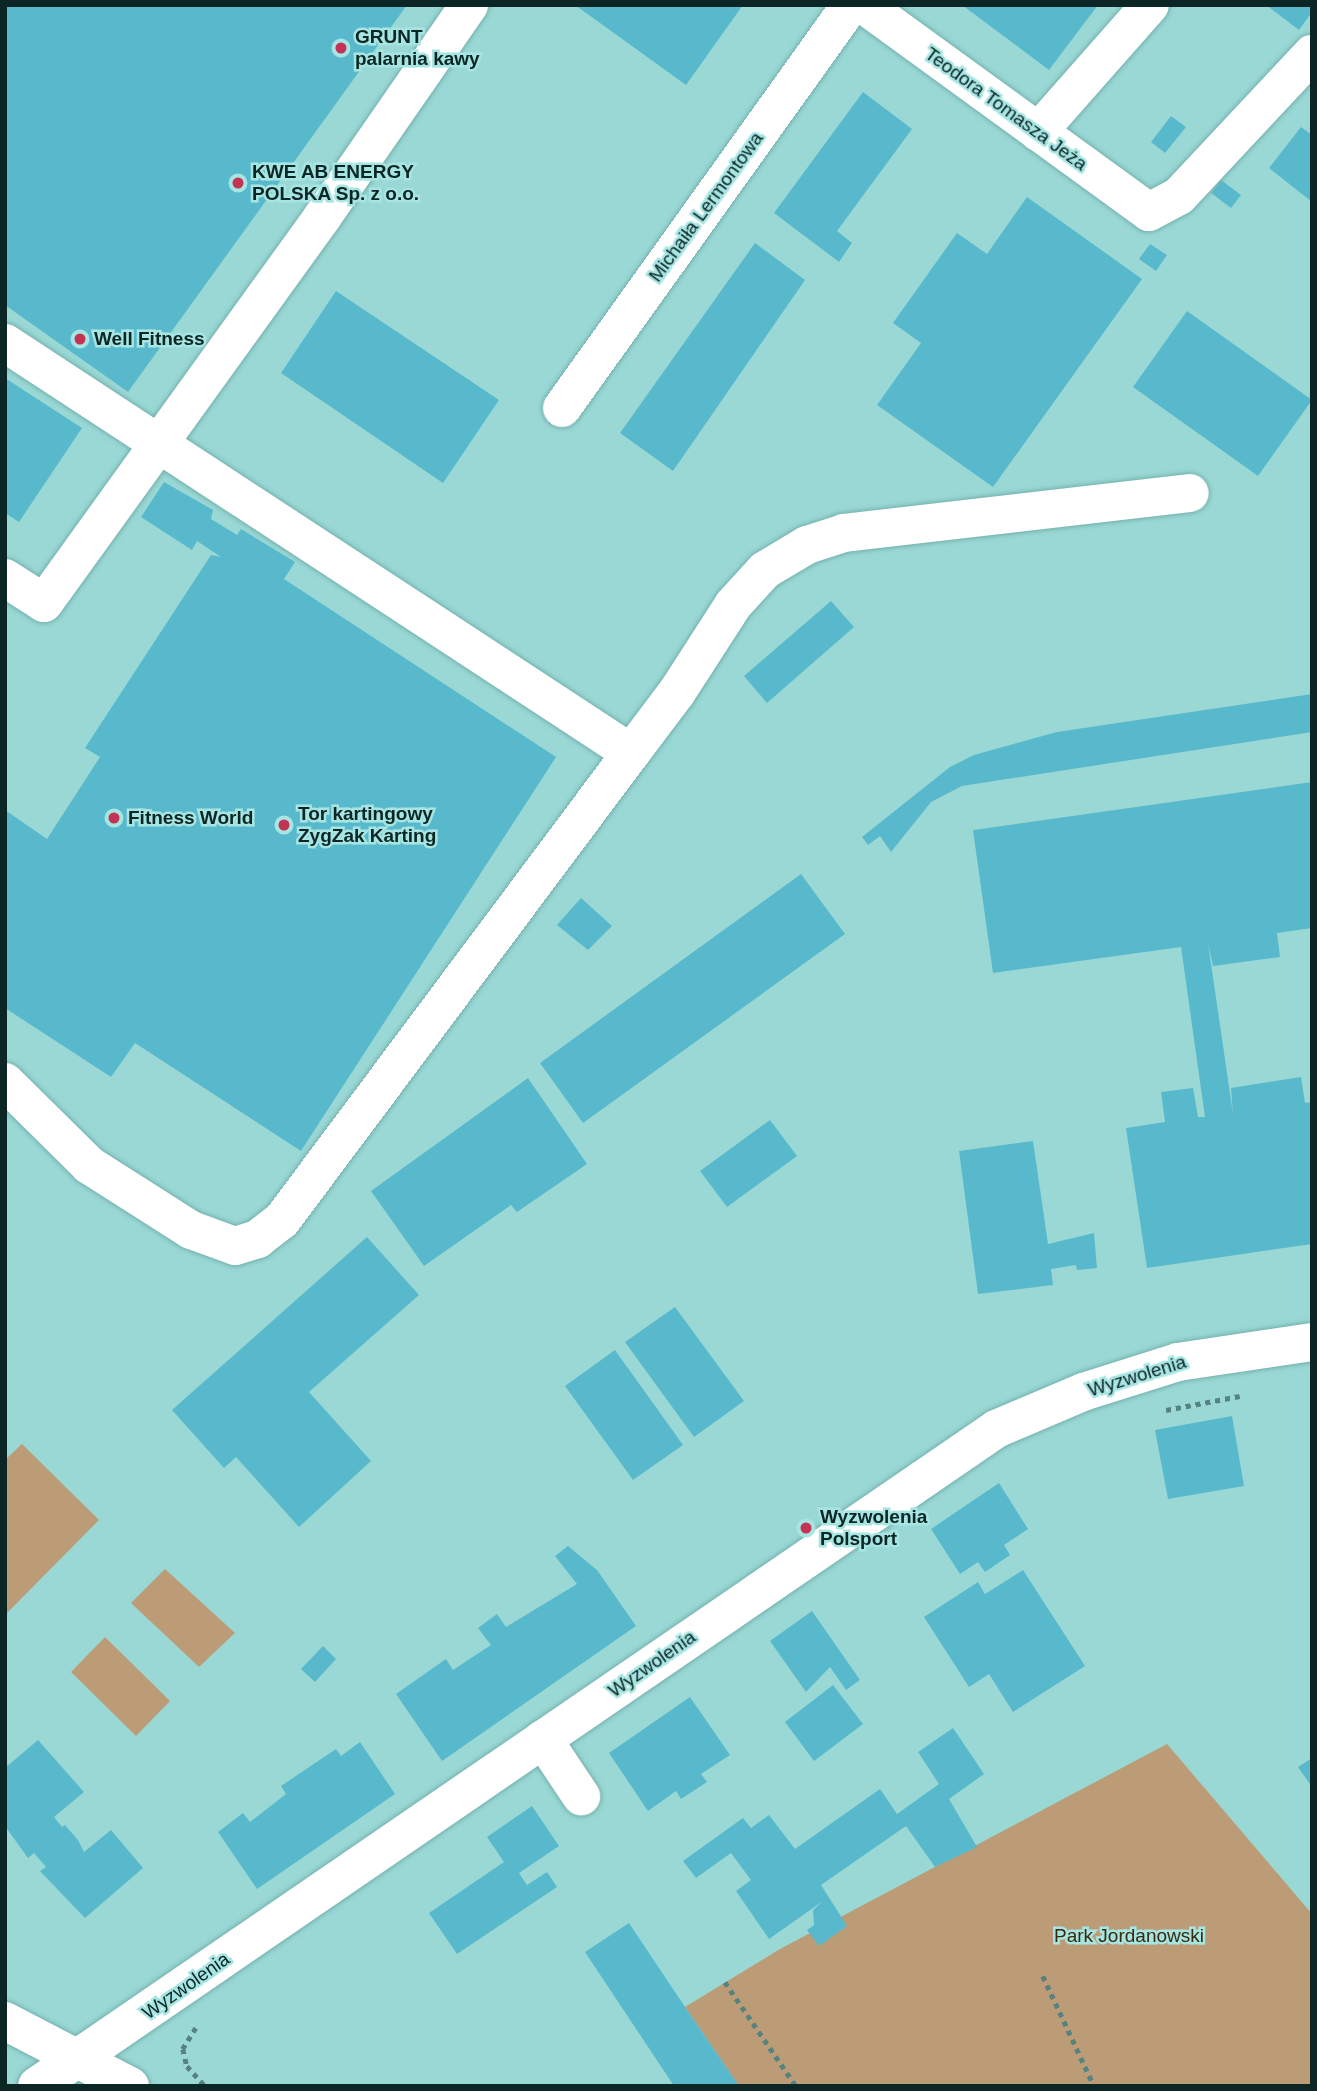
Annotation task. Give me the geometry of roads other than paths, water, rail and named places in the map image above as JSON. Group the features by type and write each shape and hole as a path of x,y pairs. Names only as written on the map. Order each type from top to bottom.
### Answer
{"street":[{"path":"5,578 44,604 159,447 468,5"},
{"name":"Michaiła Lermontowa","path":"562,408 850,5"},
{"name":"Teodora Tomasza Jeża","path":"864,5 1149,212 1179,196 1312,54"},
{"path":"1038,132 1150,5"},
{"path":"5,343 159,447 631,753"},
{"path":"5,1082 89,1165 191,1230 235,1246 258,1239 290,1209 677,692 733,605 765,570 807,545 844,533 1190,493"},
{"name":"Wyzwolenia","path":"37,2086 996,1429 1083,1392 1178,1362 1312,1342"},
{"path":"543,1739 581,1796"},
{"path":"5,2021 82,2057 130,2086"}],"place":[{"name":"GRUNT palarnia kawy","path":"341,48"},
{"name":"KWE AB ENERGY POLSKA Sp. z o.o.","path":"238,183"},
{"name":"Well Fitness","path":"80,339"},
{"name":"Fitness World","path":"114,818"},
{"name":"Tor kartingowy ZygZak Karting","path":"284,825"},
{"name":"Wyzwolenia Polsport","path":"806,1528"}],"park label":[{"name":"Park Jordanowski","path":"1129,1936"}]}
